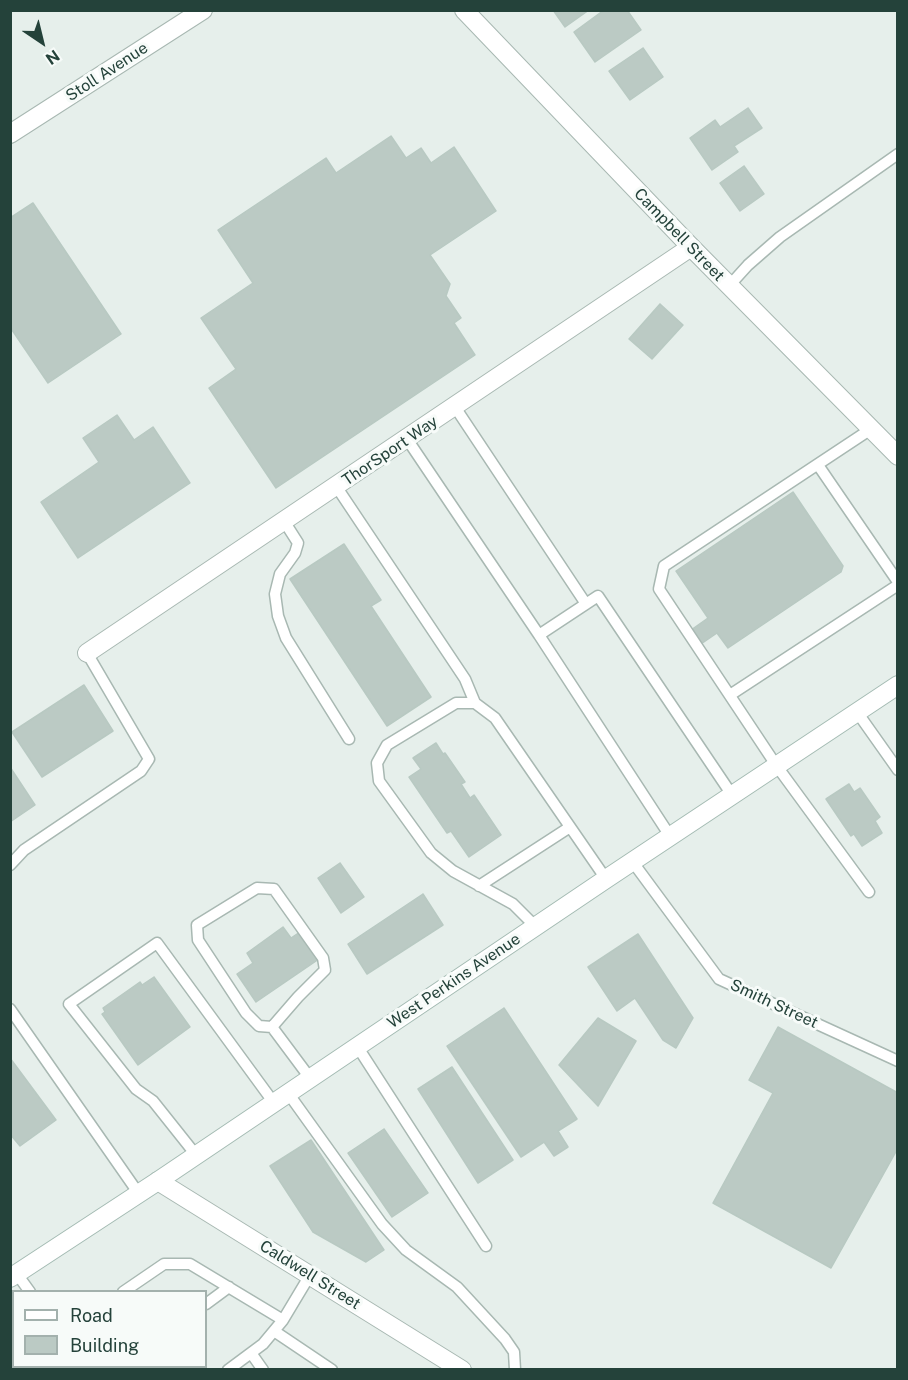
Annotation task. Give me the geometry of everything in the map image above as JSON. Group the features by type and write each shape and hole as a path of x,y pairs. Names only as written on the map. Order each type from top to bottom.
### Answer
{"street":[{"name":"Stoll Avenue","path":"10,134 203,10"},
{"name":"Campbell Street","path":"464,10 691,248 897,456"},
{"name":"ThorSport Way","path":"87,653 691,248"},
{"name":"West Perkins Avenue","path":"14,1276 897,685"},
{"name":"Caldwell Street","path":"158,1181 462,1370"}],"lane":[{"path":"729,286 748,265 780,237 897,154"},
{"path":"455,407 586,604"},
{"path":"869,892 776,765 659,589 664,566 871,429"},
{"path":"407,439 670,836"},
{"path":"729,695 897,584 818,465"},
{"path":"336,486 465,679 475,703 495,718 606,879"},
{"path":"284,521 298,543 296,553 280,574 276,594 278,616 286,638 349,739"},
{"path":"539,635 598,596 732,795"},
{"path":"10,865 24,850 141,771 148,759 87,653"},
{"path":"475,703 456,703 387,745 377,763 379,782 431,853 453,871 513,904 535,926"},
{"path":"857,712 897,770"},
{"path":"479,886 570,827"},
{"name":"Smith Street","path":"632,861 719,979 897,1061"},
{"path":"272,1027 325,970 323,958 274,889 257,888 197,925 198,940 246,1013 260,1026 272,1027 310,1078"},
{"path":"196,1155 153,1101 136,1089 69,1004 157,944 382,1224 406,1250 457,1287 505,1339 514,1352 515,1370"},
{"path":"10,1009 139,1194"},
{"path":"357,1046 486,1246"},
{"path":"126,1290 164,1264 190,1264 283,1320"},
{"path":"228,1370 263,1344 283,1320 310,1275"},
{"path":"14,1276 28,1290"},
{"path":"207,1303 229,1287"},
{"path":"274,1331 333,1370"},
{"path":"251,1353 263,1370"}],"building":[{"path":"553,10 589,10 565,27"},
{"path":"604,10 627,10 641,30 595,62 574,32"},
{"path":"643,48 663,77 630,100 609,71"},
{"path":"748,108 762,128 734,146 738,152 712,170 690,138 715,120 720,127"},
{"path":"391,136 406,158 421,148 431,163 454,147 496,211 430,255 450,284 446,296 461,318 454,323 475,355 276,488 209,388 236,369 201,318 253,283 218,230 326,158 336,173"},
{"path":"744,166 764,194 740,211 720,183"},
{"path":"33,203 121,334 48,383 10,327 10,218"},
{"path":"660,304 683,325 652,359 629,339"},
{"path":"117,415 134,440 153,427 190,483 78,558 41,502 99,462 83,438"},
{"path":"793,492 843,566 841,572 728,648 717,633 701,644 691,630 708,618 676,571"},
{"path":"344,544 381,600 371,606 431,697 387,726 290,579"},
{"path":"84,685 113,731 42,777 12,732"},
{"path":"436,743 465,782 461,784 470,798 474,795 501,835 469,857 451,831 447,833 409,777 421,769 413,758"},
{"path":"10,767 35,805 10,822"},
{"path":"849,784 854,792 860,788 880,817 875,821 882,833 862,846 854,834 851,836 826,799"},
{"path":"340,863 364,897 341,913 318,878"},
{"path":"423,894 443,925 367,974 348,944"},
{"path":"283,927 291,938 300,932 319,959 256,1002 237,974 253,963 247,953"},
{"path":"638,934 693,1018 676,1048 663,1040 635,998 617,1011 588,967"},
{"path":"154,977 190,1027 138,1065 102,1014 105,1012 103,1008 140,982 142,985"},
{"path":"504,1008 577,1119 558,1131 568,1147 554,1156 544,1142 521,1157 447,1046"},
{"path":"598,1018 636,1041 598,1106 559,1065"},
{"path":"778,1027 898,1093 898,1148 831,1268 713,1203 773,1093 749,1080"},
{"path":"10,1058 56,1120 20,1146 10,1134"},
{"path":"452,1067 513,1160 478,1183 418,1089"},
{"path":"384,1129 428,1193 392,1217 348,1153"},
{"path":"311,1140 384,1250 366,1262 313,1232 270,1166"}]}
